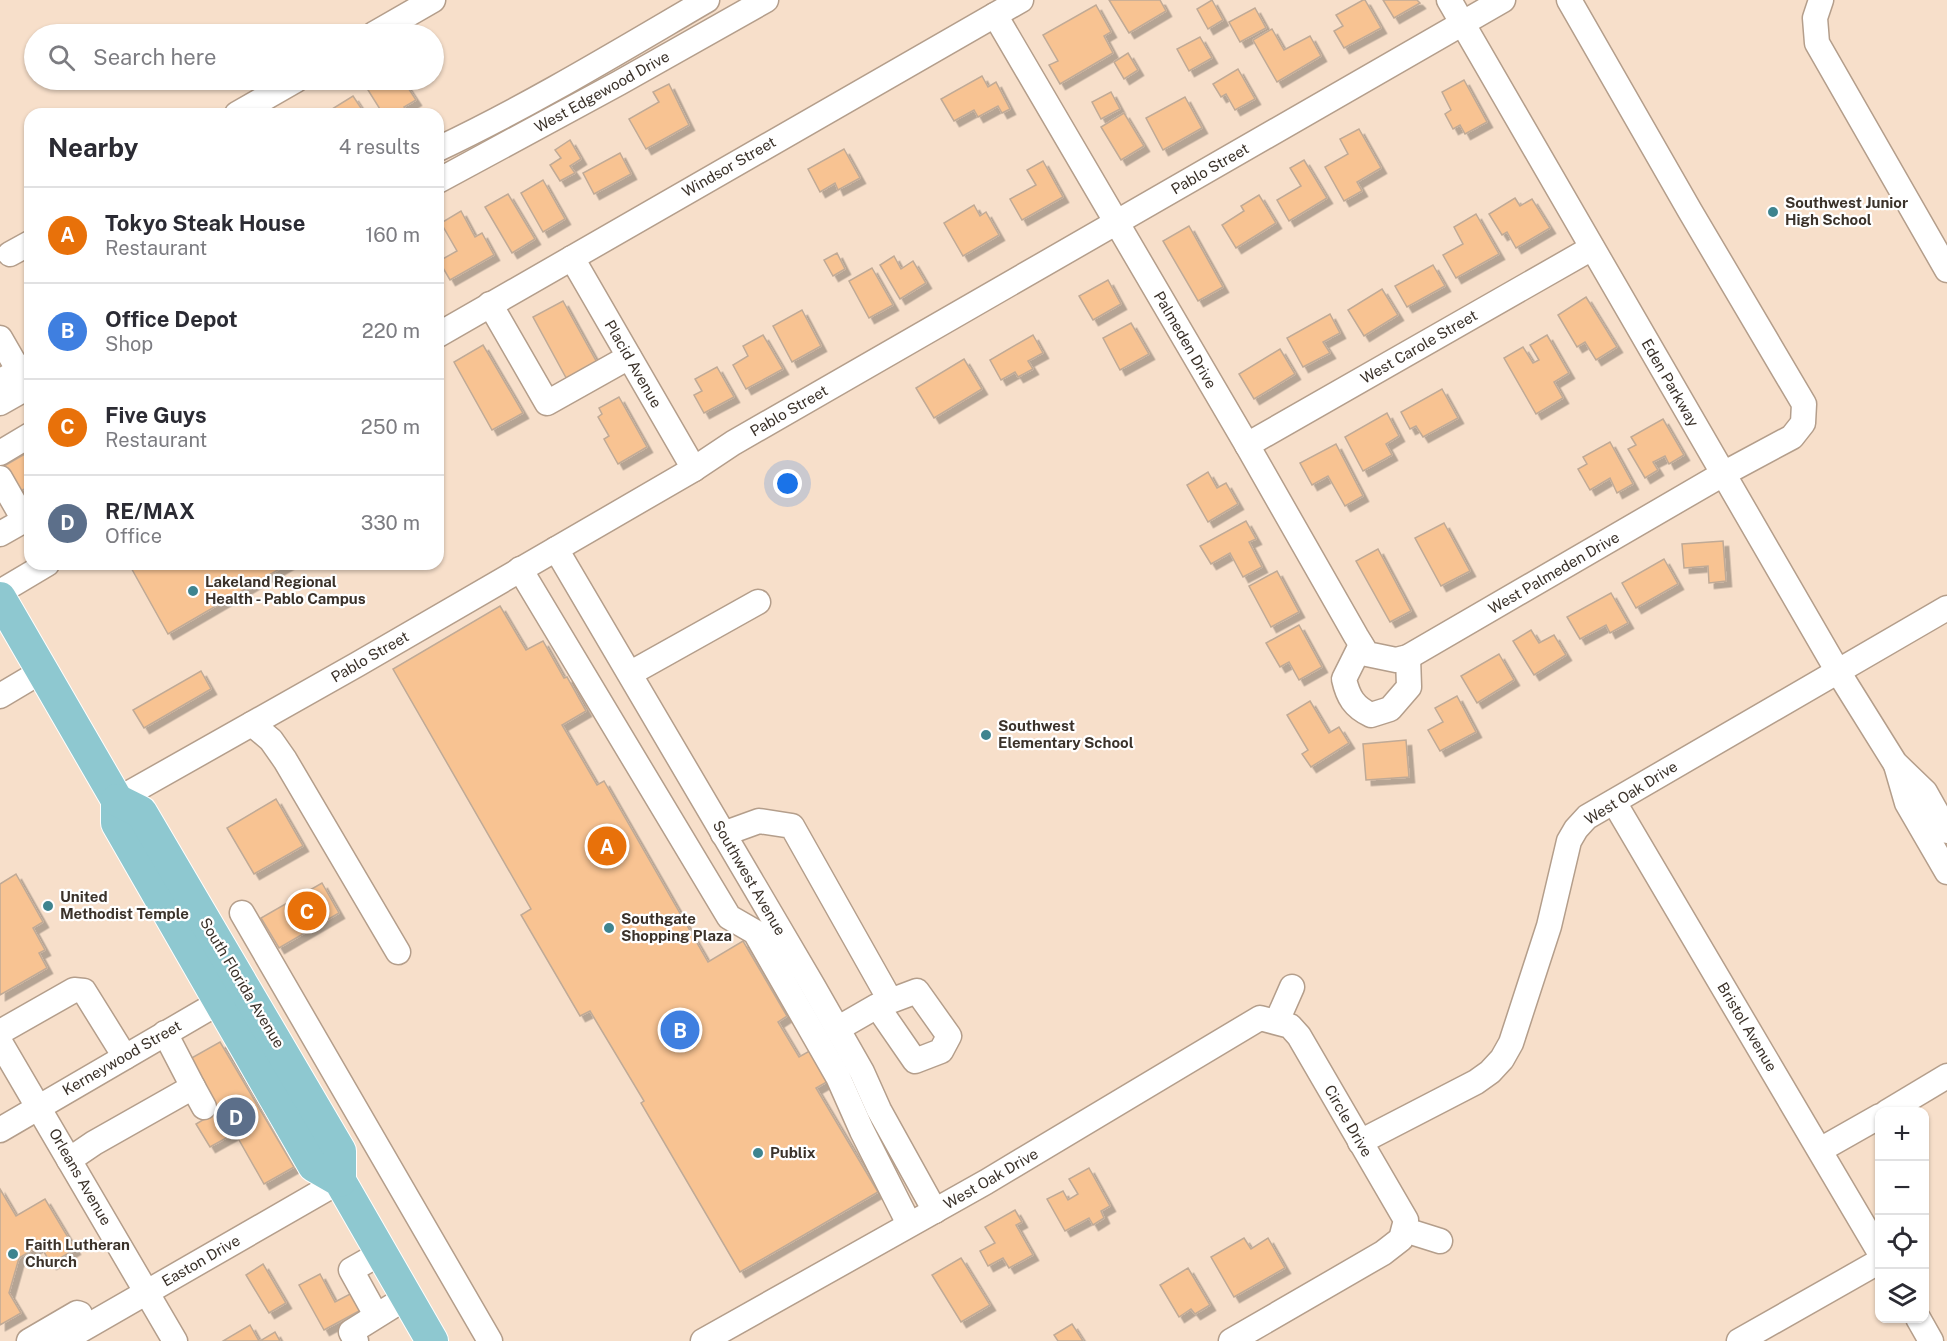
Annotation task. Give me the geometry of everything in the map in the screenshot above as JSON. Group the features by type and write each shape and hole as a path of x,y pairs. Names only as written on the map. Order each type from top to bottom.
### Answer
{"main road":[{"name":"South Florida Avenue","path":"0,598 117,800 141,813 232,994 340,1151 340,1181 432,1341"}],"street":[{"path":"391,24 433,0"},
{"name":"West Edgewood Drive","path":"444,146 555,89 707,0"},
{"name":"West Edgewood Drive","path":"444,178 609,89 766,0"},
{"name":"Windsor Street","path":"444,331 1021,0"},
{"name":"Eden Parkway","path":"1449,0 1837,670 1895,763 1925,792 1947,831"},
{"name":"Pablo Street","path":"117,800 556,549 694,469 733,443 1503,0"},
{"name":"West Palmeden Drive","path":"1371,652 1396,660 1408,657 1723,474 1792,437 1803,423 1804,404 1695,221 1569,0"},
{"path":"1821,0 1815,18 1817,44 1947,270"},
{"name":"Palmeden Drive","path":"994,15 1371,652"},
{"path":"247,108 279,90"},
{"name":"West Carole Street","path":"1247,445 1592,248"},
{"name":"Placid Avenue","path":"572,258 694,469"},
{"path":"490,304 547,403 629,357"},
{"path":"0,338 20,376 0,403"},
{"path":"0,453 24,439"},
{"path":"0,464 24,450"},
{"path":"0,478 24,514"},
{"path":"0,534 24,520"},
{"name":"Southwest Avenue","path":"556,549 862,1072 879,1110 935,1211"},
{"path":"520,569 729,917 755,932 838,1077 862,1131 909,1224"},
{"path":"0,592 37,570"},
{"path":"631,674 758,602"},
{"name":"West Oak Drive","path":"1360,1142 1476,1082 1502,1059 1511,1043 1536,969 1569,842 1576,829 1587,817 1947,608"},
{"path":"1371,652 1344,679 1348,696 1358,709 1371,715 1390,709 1409,687 1408,657"},
{"path":"0,696 42,671"},
{"path":"252,724 271,740 285,760 398,952"},
{"name":"Eden Parkway","path":"1895,763 1907,803 1947,872"},
{"name":"Bristol Avenue","path":"1614,802 1875,1244"},
{"path":"723,834 759,821 792,826 884,1003 837,1029"},
{"path":"242,913 490,1341"},
{"path":"1277,1021 1292,987"},
{"path":"0,1032 74,990 84,991 125,1057"},
{"name":"Kerneywood Street","path":"0,1130 232,994"},
{"name":"West Oak Drive","path":"703,1341 935,1211 1241,1028 1260,1018 1277,1021"},
{"name":"Circle Drive","path":"1277,1021 1290,1026 1299,1036 1400,1208 1406,1220 1405,1230"},
{"path":"69,1160 94,1143 199,1097 165,1034"},
{"name":"Orleans Avenue","path":"0,1042 175,1341"},
{"path":"1896,1107 1947,1077"},
{"path":"1820,1150 1875,1119"},
{"name":"Easton Drive","path":"62,1341 340,1181"},
{"path":"1231,1341 1383,1253 1397,1243 1405,1230 1440,1241"},
{"path":"376,1315 351,1270 381,1253"},
{"path":"1739,1341 1875,1263"},
{"path":"356,1341 351,1332 406,1297"},
{"path":"29,1341 77,1313 99,1319"},
{"path":"1921,1323 1931,1341"}],"building":[{"path":"1109,0 1160,0 1166,11 1129,33"},
{"path":"1212,0 1223,20 1208,29 1197,9"},
{"path":"1363,0 1381,28 1344,48 1334,31 1343,26 1336,15"},
{"path":"1383,0 1417,0 1420,3 1394,18"},
{"path":"1096,5 1111,32 1104,36 1113,53 1060,84 1049,65 1058,61 1043,35"},
{"path":"1255,8 1266,28 1240,42 1229,22"},
{"path":"1272,29 1284,50 1310,36 1321,56 1277,82 1253,40"},
{"path":"1200,37 1212,58 1189,71 1177,49"},
{"path":"1128,53 1138,70 1124,79 1114,62"},
{"path":"1238,69 1255,99 1235,110 1226,94 1221,97 1213,84"},
{"path":"982,76 988,87 996,82 1010,109 1002,113 998,106 978,117 974,110 954,121 941,99"},
{"path":"1464,80 1487,122 1465,134 1460,125 1453,129 1445,114 1451,110 1442,92"},
{"path":"669,84 689,125 646,149 629,119 659,102 653,92"},
{"path":"368,90 410,90 416,100 405,108 379,108"},
{"path":"1111,92 1120,109 1101,119 1092,102"},
{"path":"353,96 361,108 334,108"},
{"path":"1185,97 1202,128 1163,150 1146,118"},
{"path":"1124,113 1144,146 1121,160 1101,127"},
{"path":"1359,129 1381,168 1357,182 1362,191 1344,201 1325,167 1348,154 1340,139"},
{"path":"570,140 581,159 570,166 575,173 560,181 550,165 561,158 555,150"},
{"path":"844,149 860,178 838,190 835,183 820,192 808,169"},
{"path":"620,153 631,174 594,194 583,173"},
{"path":"1304,160 1327,198 1289,221 1277,200 1301,186 1290,168"},
{"path":"1043,161 1063,197 1022,220 1010,199 1036,185 1027,170"},
{"path":"543,180 565,219 543,232 521,193"},
{"path":"508,194 535,239 512,253 485,207"},
{"path":"1259,195 1276,223 1236,248 1222,225 1244,211 1241,206"},
{"path":"1515,198 1520,206 1532,199 1550,228 1516,248 1507,232 1502,235 1489,214"},
{"path":"974,205 980,216 986,212 999,235 963,256 944,223"},
{"path":"461,211 475,237 482,233 494,255 450,280 444,270 444,258 457,251 444,228 444,221"},
{"path":"1476,214 1499,254 1456,278 1443,255 1463,244 1454,227"},
{"path":"1189,226 1223,287 1198,301 1163,241"},
{"path":"837,253 845,269 833,276 824,260"},
{"path":"894,256 901,269 913,261 926,283 900,299 880,265"},
{"path":"1433,265 1445,286 1407,307 1395,286"},
{"path":"872,268 893,305 869,318 849,281"},
{"path":"1108,280 1121,304 1093,320 1079,296"},
{"path":"1382,289 1398,315 1364,336 1348,310"},
{"path":"1586,297 1617,347 1596,360 1585,342 1577,347 1558,315"},
{"path":"563,301 600,368 570,385 533,317"},
{"path":"802,310 821,346 792,362 773,326"},
{"path":"1330,314 1340,333 1323,342 1330,353 1303,367 1287,338"},
{"path":"1131,323 1149,354 1120,370 1103,338"},
{"path":"763,335 783,369 746,389 733,365 748,356 743,346"},
{"path":"1033,335 1043,353 1028,361 1033,369 1018,377 1015,372 1001,380 990,360"},
{"path":"1547,335 1569,373 1554,382 1563,398 1536,414 1504,358 1523,347 1533,363 1539,360 1530,345"},
{"path":"483,345 523,413 492,430 454,362"},
{"path":"1280,349 1295,374 1254,399 1239,374"},
{"path":"964,359 982,389 934,418 916,388"},
{"path":"717,367 734,397 704,413 694,395 702,391 695,379"},
{"path":"1442,389 1458,418 1423,437 1416,426 1410,429 1401,412"},
{"path":"619,397 647,447 618,464 604,439 609,436 598,417 602,414 599,408"},
{"path":"1387,413 1399,436 1386,444 1392,455 1363,471 1345,437"},
{"path":"1663,419 1684,455 1669,464 1665,456 1653,462 1658,470 1645,478 1628,449 1636,445 1631,437"},
{"path":"1610,442 1633,484 1617,493 1610,478 1590,490 1578,469 1587,464 1583,457"},
{"path":"1336,444 1363,496 1345,506 1328,476 1312,485 1300,463"},
{"path":"24,454 24,489 19,492 4,466"},
{"path":"1208,472 1217,488 1226,483 1238,504 1208,522 1187,485"},
{"path":"1246,521 1256,539 1249,542 1262,567 1243,577 1230,553 1211,564 1200,546"},
{"path":"1444,523 1470,571 1441,586 1415,538"},
{"path":"1723,541 1726,581 1709,583 1708,566 1684,568 1682,544"},
{"path":"1378,549 1411,611 1390,622 1356,561"},
{"path":"1664,559 1678,584 1636,608 1622,583"},
{"name":"Lakeland Regional Health - Pablo Campus","path":"132,570 278,570 168,634"},
{"path":"1277,571 1299,612 1271,627 1249,586"},
{"path":"1611,593 1628,623 1610,633 1606,625 1580,639 1567,617"},
{"name":"Southgate Shopping Plaza","path":"500,606 526,650 543,641 564,678 567,677 586,711 562,725 597,785 604,781 708,962 743,941 787,1016 778,1022 799,1057 815,1048 832,1079 816,1088 878,1192 740,1272 641,1103 644,1101 590,1011 580,1016 521,915 531,909 393,669"},
{"path":"1299,625 1322,667 1299,680 1289,662 1280,667 1266,643"},
{"path":"1531,630 1539,643 1554,635 1566,655 1534,675 1513,641"},
{"path":"1499,654 1514,680 1477,703 1461,676"},
{"path":"201,671 211,689 144,728 133,710"},
{"path":"1457,696 1476,732 1440,751 1428,730 1443,722 1435,708"},
{"path":"1310,701 1329,733 1339,727 1349,743 1311,767 1302,754 1308,750 1287,715"},
{"path":"1406,740 1409,777 1366,780 1363,744"},
{"path":"276,799 303,846 254,874 227,828"},
{"path":"16,874 43,922 33,928 45,950 39,953 47,968 0,995 0,884"},
{"path":"322,883 339,913 279,948 261,918"},
{"path":"220,1042 294,1167 264,1184 235,1133 210,1147 196,1124 218,1111 188,1060"},
{"path":"1089,1168 1110,1206 1101,1211 1104,1218 1093,1225 1089,1218 1065,1231 1047,1199 1063,1191 1068,1200 1078,1194 1069,1179"},
{"name":"Faith Lutheran Church","path":"0,1189 16,1216 45,1199 75,1249 51,1264 40,1245 19,1258 9,1293 21,1313 0,1325"},
{"path":"1015,1210 1022,1222 1016,1225 1033,1255 1009,1268 1003,1258 988,1266 980,1251 995,1243 985,1227"},
{"path":"1244,1238 1251,1249 1268,1238 1285,1268 1234,1297 1211,1257"},
{"path":"961,1258 990,1305 961,1322 932,1275"},
{"path":"263,1264 286,1303 269,1313 246,1275"},
{"path":"1188,1268 1210,1305 1195,1314 1191,1309 1179,1317 1160,1285"},
{"path":"320,1274 335,1302 352,1293 361,1310 324,1330 299,1285"},
{"path":"1072,1324 1083,1341 1058,1341 1054,1335"},
{"path":"250,1325 259,1341 223,1341"},
{"path":"275,1332 280,1341 260,1341"}],"place":[{"name":"Southwest Junior High School","path":"1773,212"},
{"name":"Lakeland Regional Health - Pablo Campus","path":"193,591"},
{"name":"Southwest Elementary School","path":"986,735"},
{"name":"Tokyo Steak House","path":"607,846"},
{"name":"United Methodist Temple","path":"48,906"},
{"name":"Five Guys","path":"307,911"},
{"name":"Southgate Shopping Plaza","path":"609,928"},
{"name":"Office Depot","path":"680,1030"},
{"name":"RE/MAX","path":"236,1117"},
{"name":"Publix","path":"758,1153"},
{"name":"Faith Lutheran Church","path":"13,1254"}]}
